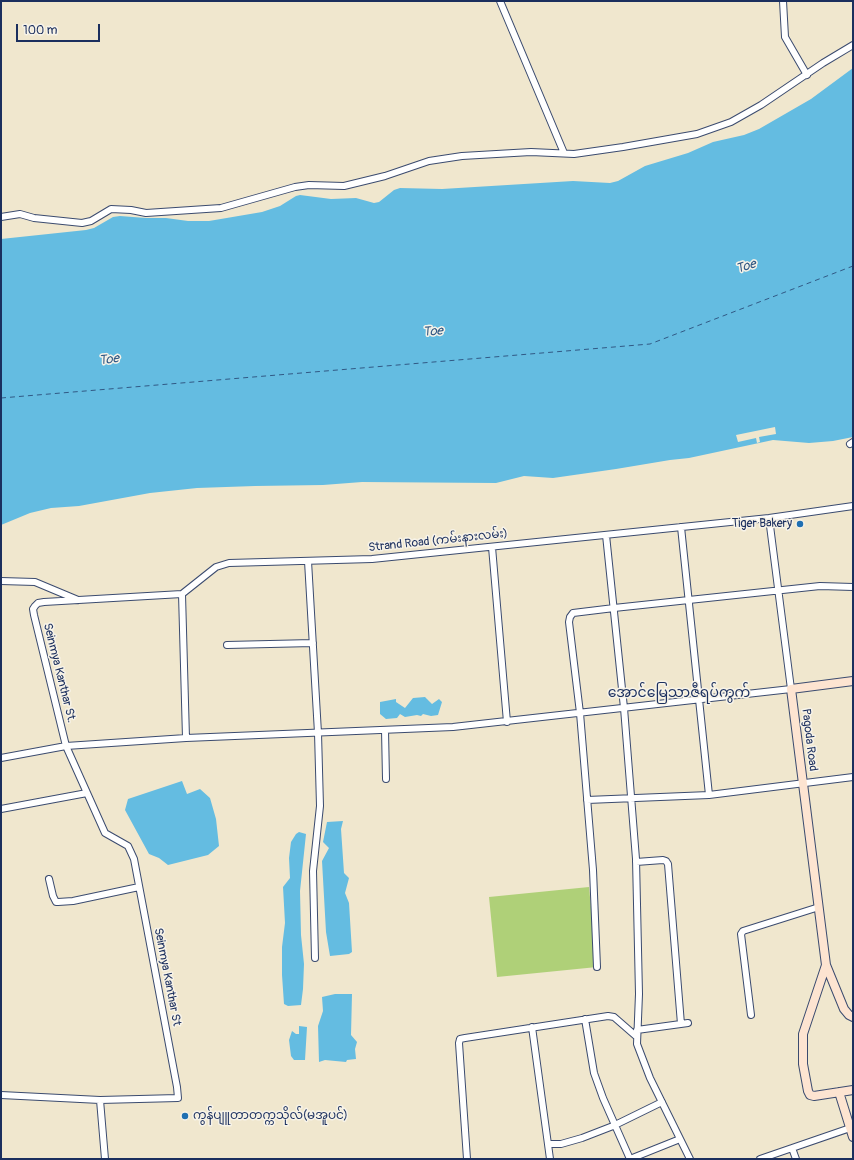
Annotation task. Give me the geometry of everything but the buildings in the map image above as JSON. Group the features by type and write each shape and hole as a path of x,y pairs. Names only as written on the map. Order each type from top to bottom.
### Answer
{"main road":[{"path":"791,688 853,681"},
{"name":"Pagoda Road","path":"791,688 826,965 844,1009 853,1017"},
{"name":"Pagoda Road","path":"826,965 803,1031 803,1064 808,1091 811,1096 853,1090"},
{"path":"839,1092 852,1127 853,1137"}],"street":[{"path":"500,1 564,153"},
{"path":"783,1 785,37 807,75"},
{"path":"1,217 20,214 34,218 82,223 91,221 111,209 131,210 146,213 221,208 302,186 323,184 344,186 385,176 429,161 462,156 531,152 574,154 623,148 697,134 731,122 743,116 853,45"},
{"name":"Strand Road (ကမ်းနားလမ်း)","path":"182,594 216,567 229,562 372,559 769,518 853,506"},
{"name":"Pagoda Road","path":"769,518 791,688"},
{"path":"681,527 709,795"},
{"path":"606,535 624,708 636,862 639,994 637,1044 650,1078 690,1159"},
{"path":"492,547 507,722"},
{"path":"308,560 318,733 320,806 313,871 315,958"},
{"path":"1,581 35,582 79,601 182,594 186,738"},
{"path":"597,967 593,870 580,713 568,622 570,617 573,613 820,586 853,587"},
{"name":"Seinmya Kanthar St.","path":"66,746 33,609 38,603 79,601"},
{"path":"227,645 313,643"},
{"path":"1,758 66,746 186,738 453,727 507,722 791,688"},
{"path":"385,730 386,779"},
{"name":"Seinmya Kanthar St","path":"66,746 105,833 128,846 134,859 178,1098 100,1100"},
{"path":"587,800 709,795 853,777"},
{"path":"1,809 87,793"},
{"path":"636,862 663,860 668,864 681,1024"},
{"path":"49,879 54,900 58,902 73,901 140,887"},
{"path":"751,1015 741,934 742,930 819,907"},
{"path":"467,1159 459,1041 465,1038 608,1016 614,1017 637,1038"},
{"path":"585,1019 594,1073 630,1159 680,1139"},
{"path":"637,1030 688,1023"},
{"path":"532,1027 550,1159"},
{"path":"1,1095 100,1100 105,1159"},
{"path":"548,1144 562,1144 582,1138 615,1125 662,1102"},
{"path":"760,1159 852,1127"},
{"path":"792,1148 796,1159"}],"green space":[{"path":"589,887 597,967 497,977 489,897"}],"water":[{"name":"Toe","path":"853,68 853,437 833,441 809,443 773,440 689,458 553,478 524,476 496,483 362,482 323,485 197,488 150,493 79,506 51,508 30,513 1,525 1,239 86,230 94,228 113,217 120,216 209,221 262,212 280,206 300,195 331,199 356,198 374,203 379,202 394,190 400,188 442,189 573,181 610,183 618,181 645,166 688,153 713,142 744,135 759,129 811,99"},
{"path":"425,697 432,704 439,699 442,702 438,715 431,716 423,714 421,716 417,715 405,717 400,714 397,718 386,719 380,714 380,702 396,699 396,702 405,708 413,698"},
{"path":"182,781 187,794 200,789 210,798 216,819 219,846 208,855 168,865 159,858 149,854 125,810 128,799"},
{"path":"343,821 341,829 344,873 349,878 345,893 349,903 352,952 349,954 330,956 326,932 322,861 329,848 323,842 327,822"},
{"path":"299,832 306,834 300,891 301,935 304,964 303,989 301,1005 288,1006 284,1004 282,975 282,947 285,923 283,887 290,878 289,858 291,842"},
{"path":"335,994 352,994 351,1035 357,1042 355,1049 356,1059 347,1060 346,1062 325,1060 319,1062 318,1026 323,1011 322,997"},
{"path":"299,1026 307,1027 305,1060 294,1060 291,1056 289,1040 292,1031 299,1034"}],"pier":[{"path":"775,427 776,434 759,437 760,442 757,443 756,438 738,442 736,435"}],"ferry route":[{"path":"1,398 650,344 853,266"}],"place":[{"name":"Tiger Bakery","path":"800,524"},
{"name":"ကွန်ပျူတာတက္ကသိုလ်(မအူပင်)","path":"185,1116"}],"district":[{"name":"အောင်မြေသာဇီရပ်ကွက်","path":"679,693"}]}
